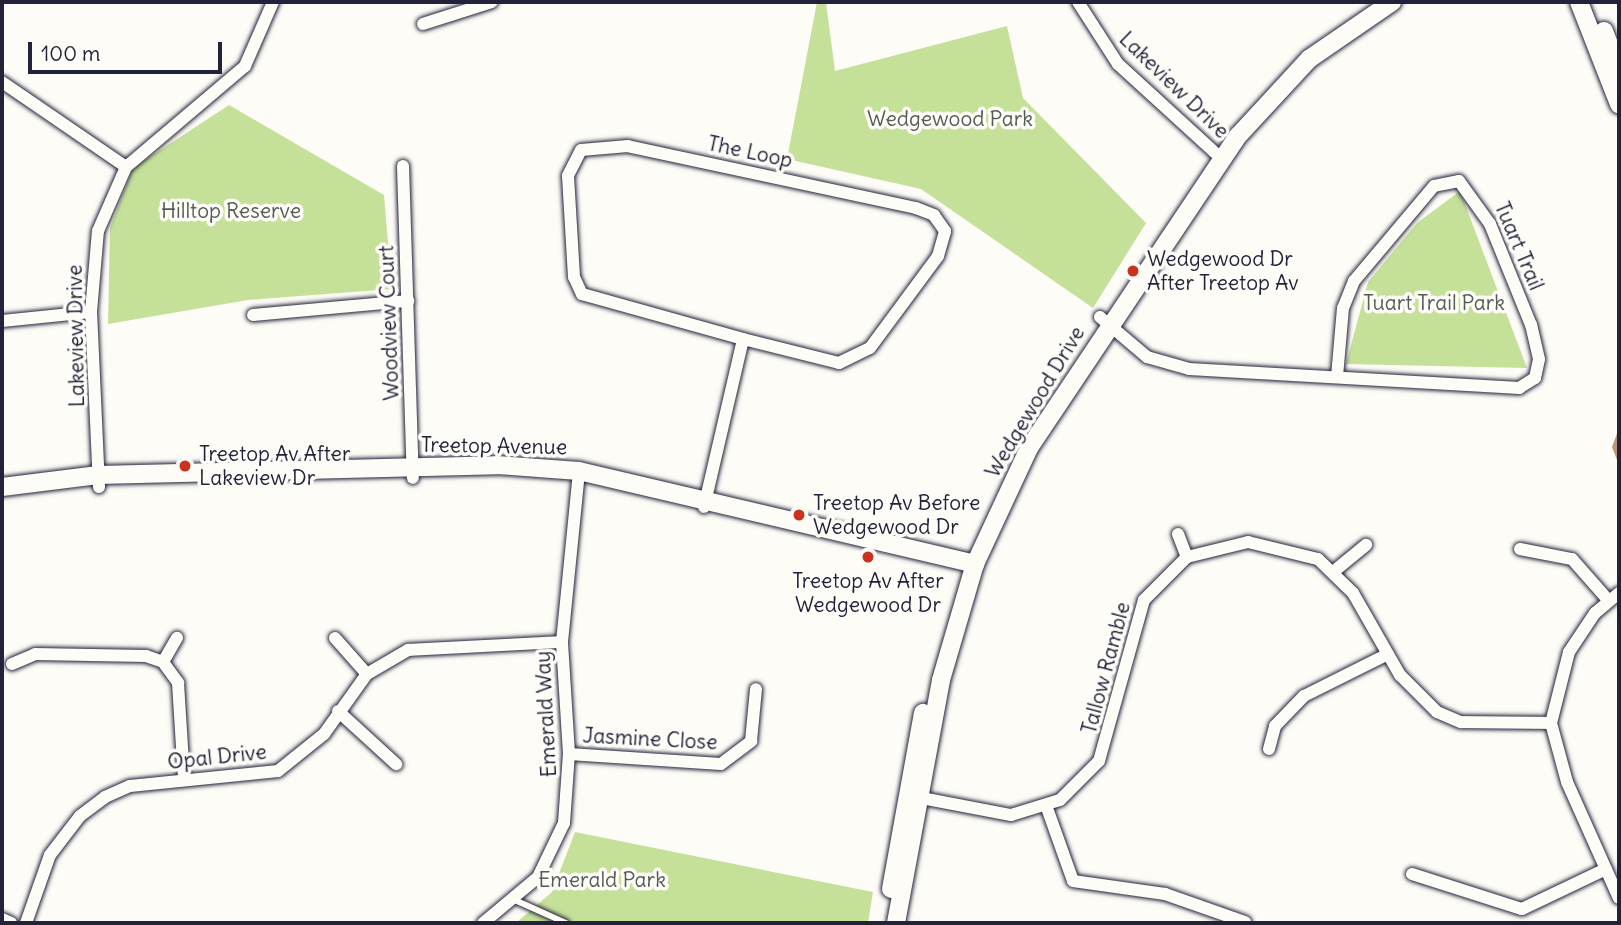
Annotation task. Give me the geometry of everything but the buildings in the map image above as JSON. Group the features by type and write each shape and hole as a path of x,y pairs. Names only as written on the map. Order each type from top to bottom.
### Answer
{"street":[{"name":"Lakeview Drive","path":"99,481 91,312 98,231 126,167 245,66 273,2"},
{"path":"422,24 492,2"},
{"name":"Lakeview Drive","path":"1078,2 1118,64 1218,155"},
{"name":"Wedgewood Drive","path":"897,923 929,678 1008,465 1218,155 1309,59 1371,5 1392,2"},
{"path":"1579,2 1619,104"},
{"path":"1592,2 1619,70"},
{"path":"2,82 126,167"},
{"name":"The Loop","path":"628,146 916,208 934,215 945,231 938,256 870,348 839,363 743,339 582,294 574,277 568,176 581,150 628,146"},
{"name":"Woodview Court","path":"403,166 413,472"},
{"name":"Tuart Trail","path":"1103,322 1147,357 1189,369 1337,376 1500,390 1535,378 1539,359 1531,325 1485,215 1459,181 1434,186 1354,281 1343,308 1337,376"},
{"path":"253,315 408,302"},
{"path":"2,321 91,312"},
{"path":"705,503 743,339"},
{"name":"Treetop Avenue","path":"2,487 99,481 413,472 578,476 705,503 969,568"},
{"name":"Emerald Way","path":"483,923 517,901 558,839 569,798 562,642 578,476"},
{"name":"Treetop Avenue","path":"2,498 99,481"},
{"path":"1178,534 1187,557"},
{"name":"Tallow Ramble","path":"914,797 1011,815 1047,807 1099,761 1144,600 1187,557 1217,546 1275,544 1318,559 1353,593 1386,655 1437,712 1461,722 1551,723"},
{"path":"1333,572 1366,545"},
{"path":"1520,549 1572,559 1614,597 1569,652 1551,723 1567,782 1619,898"},
{"path":"163,662 177,638"},
{"path":"335,638 367,674"},
{"name":"Opal Drive","path":"26,923 50,855 80,816 130,786 278,771 299,759 367,674 408,650 562,642"},
{"path":"12,664 35,654 146,656 163,662 178,682 184,779"},
{"path":"1269,749 1275,726 1304,696 1386,655"},
{"name":"Jasmine Close","path":"569,754 721,764 751,741 756,689"},
{"path":"338,711 397,764"},
{"name":"Wedgewood Drive","path":"884,923 914,797"},
{"path":"1047,807 1073,881 1166,894 1245,922"},
{"path":"1412,874 1522,909 1606,869"},
{"path":"2,919 11,923"}],"lane":[{"path":"517,901 566,923"}],"green space":[{"name":"Wedgewood Park","path":"817,2 826,2 835,71 1007,26 1023,98 1146,223 1093,308 921,189 787,159"},
{"name":"Hilltop Reserve","path":"229,105 384,195 392,289 248,300 108,324 110,228 133,168"},
{"name":"Tuart Trail Park","path":"1460,191 1527,368 1346,364 1368,282 1417,223"},
{"name":"Emerald Park","path":"575,832 873,892 868,923 516,923 552,892"}],"place":[{"name":"Wedgewood Dr After Treetop Av","path":"1133,271"},
{"name":"Treetop Av After Lakeview Dr","path":"185,466"},
{"name":"Treetop Av Before Wedgewood Dr","path":"799,515"},
{"name":"Treetop Av After Wedgewood Dr","path":"868,557"}]}
